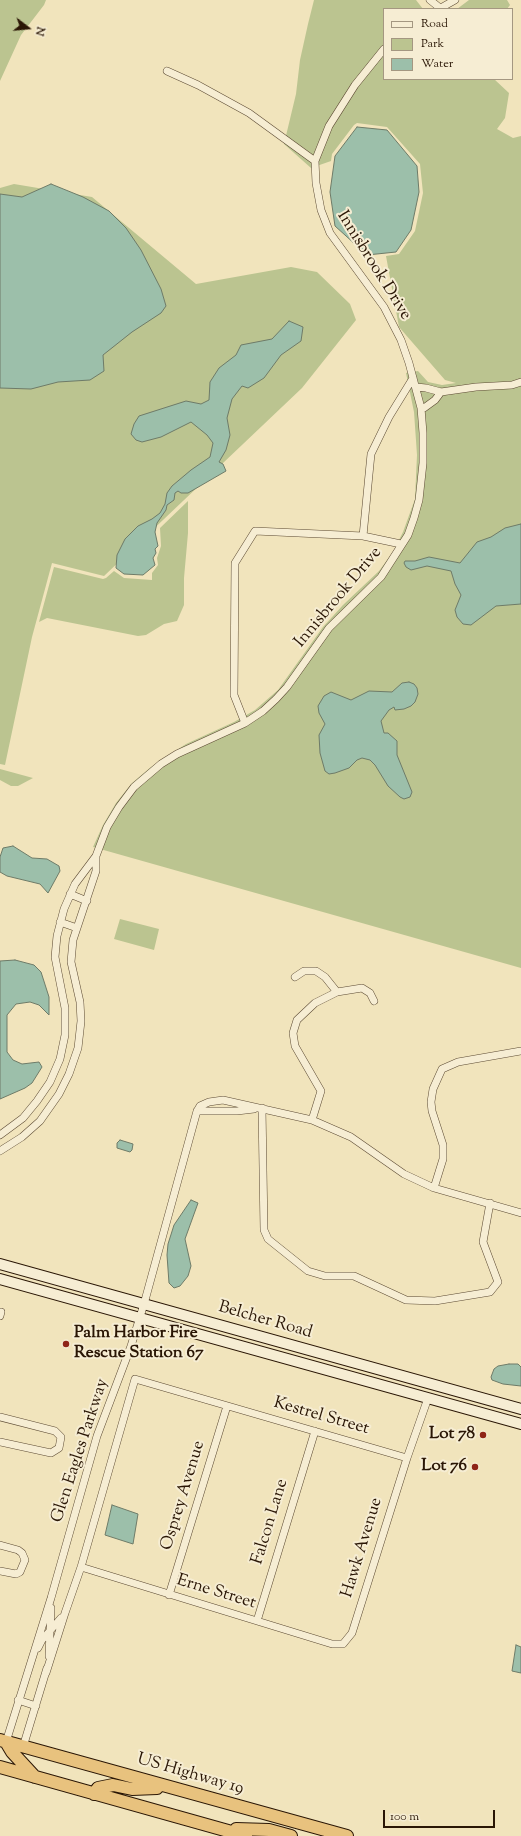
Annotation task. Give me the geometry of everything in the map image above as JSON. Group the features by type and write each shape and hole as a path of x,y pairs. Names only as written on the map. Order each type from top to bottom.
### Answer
{"highway":[{"name":"US Highway 19","path":"4,1747 23,1747 347,1836"},
{"path":"4,1747 35,1777"},
{"path":"0,1767 246,1836"},
{"path":"94,1794 98,1788 113,1785 132,1789 169,1787"},
{"path":"216,1828 269,1830 292,1836 302,1832 307,1826"}],"main road":[{"name":"Belcher Road","path":"0,1264 521,1410"},
{"name":"Belcher Road","path":"0,1279 521,1424"}],"street":[{"path":"430,0 438,8"},
{"path":"441,8 455,0"},
{"name":"Innisbrook Drive","path":"0,1135 23,1118 37,1101 50,1082 60,1059 65,1035 66,1008 55,957 56,936 70,894 75,884 96,856 107,827 134,787 161,764 177,754 245,722 263,711 287,687 329,628 381,577 408,535 419,500 424,463 421,408 416,387 401,340 384,307 330,233 321,210 316,183 315,161 324,136 335,116 367,68 383,50"},
{"path":"167,72 198,85 249,113 315,161"},
{"path":"363,536 371,454 389,417 413,378"},
{"path":"416,387 442,392 476,387 512,385 521,382"},
{"path":"421,408 424,408 435,400 442,392"},
{"path":"245,722 234,695 235,563 255,531 363,536 401,544"},
{"name":"Innisbrook Drive","path":"0,1151 22,1137 40,1121 59,1094 69,1074 78,1048 81,1021 80,1002 71,962 73,940 96,871 96,856"},
{"path":"70,894 87,900"},
{"path":"60,922 77,928"},
{"path":"295,977 304,971 316,971 325,977 337,992"},
{"path":"312,1120 321,1091 296,1046 293,1037 294,1026 300,1016 315,1003 337,992 358,988 365,989 370,993 374,1001"},
{"path":"434,1188 443,1159 443,1145 432,1111 431,1102 433,1089 442,1069 458,1062 521,1051"},
{"path":"199,1108 209,1102 223,1100 312,1120 351,1137 404,1174 434,1188 521,1213"},
{"path":"199,1108 237,1111 262,1108"},
{"name":"Glen Eagles Parkway","path":"4,1747 51,1598 97,1436 140,1318 199,1108"},
{"path":"262,1108 264,1230 268,1239 308,1271 325,1276 354,1276 377,1285 406,1300 434,1301 490,1292 498,1282 483,1242 490,1203"},
{"name":"Kestrel Street","path":"82,1567 135,1379 407,1458"},
{"name":"Hawk Avenue","path":"343,1644 352,1633 407,1458 428,1398"},
{"name":"Osprey Avenue","path":"169,1595 227,1406"},
{"path":"0,1416 55,1431 60,1437 59,1448 51,1453 0,1442"},
{"name":"Falcon Lane","path":"257,1621 315,1431"},
{"path":"0,1545 18,1550 22,1553 25,1560 20,1572 16,1574 0,1571"},
{"path":"46,1673 64,1613 82,1567"},
{"name":"Erne Street","path":"82,1567 332,1644 343,1644"},
{"name":"Glen Eagles Parkway","path":"23,1747 46,1673 51,1598"},
{"path":"30,1665 42,1640 58,1623 64,1613"},
{"path":"18,1700 36,1706"}],"green space":[{"path":"0,0 46,0 44,5 21,35 0,81"},
{"path":"314,0 416,0 422,8 383,8 383,80 495,80 509,93 505,118 497,129 513,138 521,136 521,968 93,847 103,825 116,803 132,783 151,767 186,744 234,722 255,710 278,690 323,627 343,605 379,571 393,552 403,532 415,499 417,455 414,412 406,373 418,371 428,382 442,385 456,383 445,380 399,327 386,256 399,254 415,231 423,193 420,164 387,127 357,123 332,154 331,161 311,168 284,144 296,94 300,60"},
{"path":"469,0 507,0 510,5 508,8 458,8"},
{"path":"14,184 92,197 196,284 291,267 317,272 350,304 356,320 302,388 104,576 52,563 32,637 5,765 0,764 0,188"},
{"path":"188,501 188,533 184,578 184,605 177,621 164,624 146,635 138,636 47,618 39,622 54,567 103,579 114,571 124,578 152,580 152,573 158,565 157,558 161,546 160,528"},
{"path":"0,769 33,778 18,786 11,786 0,780"},
{"path":"120,919 159,929 154,950 114,939"}],"water":[{"path":"357,127 387,130 417,166 419,192 411,230 396,252 367,255 335,226 330,192 335,156"},
{"path":"51,184 83,197 109,211 126,228 141,250 161,289 166,306 161,313 132,332 103,355 104,371 90,380 58,382 31,389 0,388 0,194 22,197"},
{"path":"289,321 303,327 301,341 281,355 264,378 248,388 242,386 232,399 227,418 230,435 226,450 219,462 223,464 226,471 188,493 181,493 178,491 175,493 174,500 167,505 166,510 157,523 155,532 158,546 155,549 156,553 153,558 155,565 143,575 124,574 116,568 117,555 125,539 138,526 160,513 165,504 167,493 172,486 210,457 213,443 207,435 191,422 161,437 142,442 136,440 131,434 134,424 139,416 186,401 201,404 209,400 210,382 219,368 236,355 241,345 272,339"},
{"path":"521,524 521,604 496,606 471,625 463,624 457,617 455,610 461,595 455,584 451,571 427,566 411,570 406,567 404,563 405,561 415,561 429,557 460,563 477,542 491,537 505,528"},
{"path":"409,682 414,684 417,688 418,694 415,702 411,706 404,709 395,710 394,707 389,710 381,721 384,733 388,733 397,741 397,755 412,792 410,797 404,799 400,797 388,786 375,765 370,760 362,758 357,760 349,768 335,773 329,774 325,771 320,753 319,735 325,724 319,713 318,706 324,696 331,692 351,700 369,691 392,692 402,683"},
{"path":"13,846 32,858 47,859 59,866 60,871 48,893 40,884 7,876 0,872 0,857 3,848"},
{"path":"15,960 34,965 41,972 49,997 49,1015 39,1005 30,1002 16,1004 7,1015 7,1052 13,1060 22,1064 39,1062 42,1067 32,1083 25,1088 0,1099 0,961"},
{"path":"120,1140 133,1144 130,1152 117,1148 117,1143"},
{"path":"191,1200 198,1203 185,1239 191,1266 188,1276 180,1286 174,1288 169,1283 167,1255 168,1244 174,1225"},
{"path":"518,1364 521,1367 521,1386 503,1384 492,1380 491,1377 494,1369 498,1366"},
{"path":"112,1505 138,1514 133,1544 105,1535"},
{"path":"516,1645 521,1647 521,1673 512,1671"}],"place":[{"name":"Palm Harbor Fire Rescue Station 67","path":"66,1344"},
{"name":"Lot 78","path":"483,1435"},
{"name":"Lot 76","path":"475,1467"}]}
